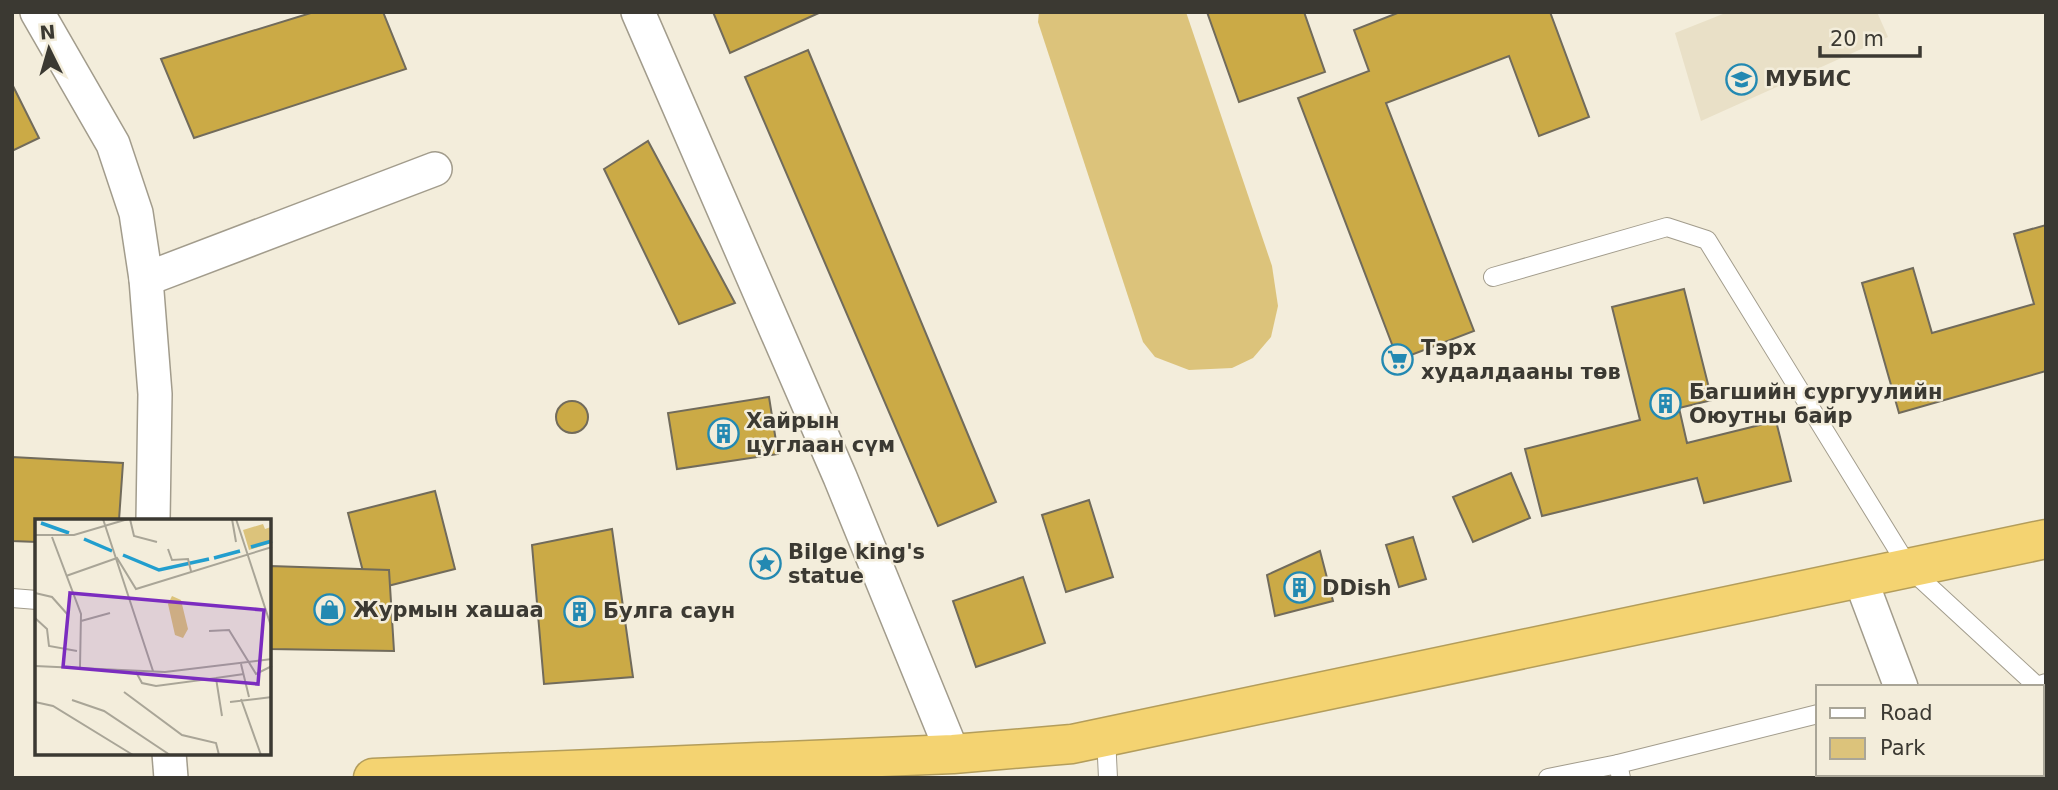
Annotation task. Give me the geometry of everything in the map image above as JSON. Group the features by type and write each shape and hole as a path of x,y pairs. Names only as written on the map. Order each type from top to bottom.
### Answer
{"highway":[{"path":"373,778 769,770 1072,744 2046,539"}],"street":[{"path":"37,12 113,144 136,213 146,279 155,394 153,519"},
{"path":"638,12 840,478 953,754"},
{"path":"146,279 435,169"},
{"path":"1860,578 1900,685"},
{"path":"169,755 171,778"}],"lane":[{"path":"1493,277 1667,227 1707,240 1909,568 2036,685"},
{"path":"12,598 35,600"},
{"path":"1549,778 1619,771 1816,715"},
{"path":"1106,737 1108,778"}],"shaded area":[{"name":"МУБИС","path":"1728,12 1877,12 1888,37 1701,121 1675,33"}],"green space":[{"path":"1039,12 1186,12 1272,266 1278,306 1271,337 1253,358 1232,368 1189,370 1155,357 1143,342 1038,22"}],"building":[{"path":"314,12 383,12 406,69 194,138 161,59"},
{"path":"713,12 821,12 730,53"},
{"path":"1207,12 1304,12 1325,72 1239,102"},
{"path":"1400,12 1550,12 1589,117 1539,136 1509,56 1386,103 1474,331 1398,360 1298,98 1369,71 1354,30"},
{"path":"808,50 996,502 938,526 745,77"},
{"path":"12,84 39,138 12,151"},
{"path":"648,141 735,303 679,324 604,169"},
{"path":"2046,225 2046,371 1899,413 1862,283 1913,268 1932,333 2034,304 2014,234"},
{"name":"Багшийн сургуулийн Оюутны байр","path":"1684,289 1712,400 1679,408 1687,443 1776,421 1791,481 1704,503 1697,478 1542,516 1525,449 1640,420 1612,307"},
{"name":"Хайрын цуглаан сүм","path":"769,397 778,454 677,469 668,413"},
{"path":"572,401 583,406 588,417 583,428 572,433 561,428 556,417 561,406"},
{"path":"12,457 123,463 119,519 35,519 35,542 12,541"},
{"path":"1511,473 1530,518 1473,542 1453,497"},
{"path":"435,491 455,569 368,591 348,513"},
{"path":"1089,500 1113,577 1066,592 1042,515"},
{"name":"Булга саун","path":"612,529 633,677 544,684 532,545"},
{"path":"1413,537 1426,579 1399,587 1386,545"},
{"name":"DDish","path":"1320,551 1333,601 1275,616 1267,575"},
{"name":"Журмын хашаа","path":"271,566 389,570 394,651 271,649"},
{"path":"1023,577 1045,643 976,667 953,601"}],"place":[{"name":"МУБИС","path":"1742,79"},
{"name":"Тэрх худалдааны төв","path":"1398,360"},
{"name":"Багшийн сургуулийн Оюутны байр","path":"1666,404"},
{"name":"Хайрын цуглаан сүм","path":"723,433"},
{"name":"Bilge king's statue","path":"765,564"},
{"name":"DDish","path":"1299,588"},
{"name":"Журмын хашаа","path":"330,610"},
{"name":"Булга саун","path":"580,611"}]}
